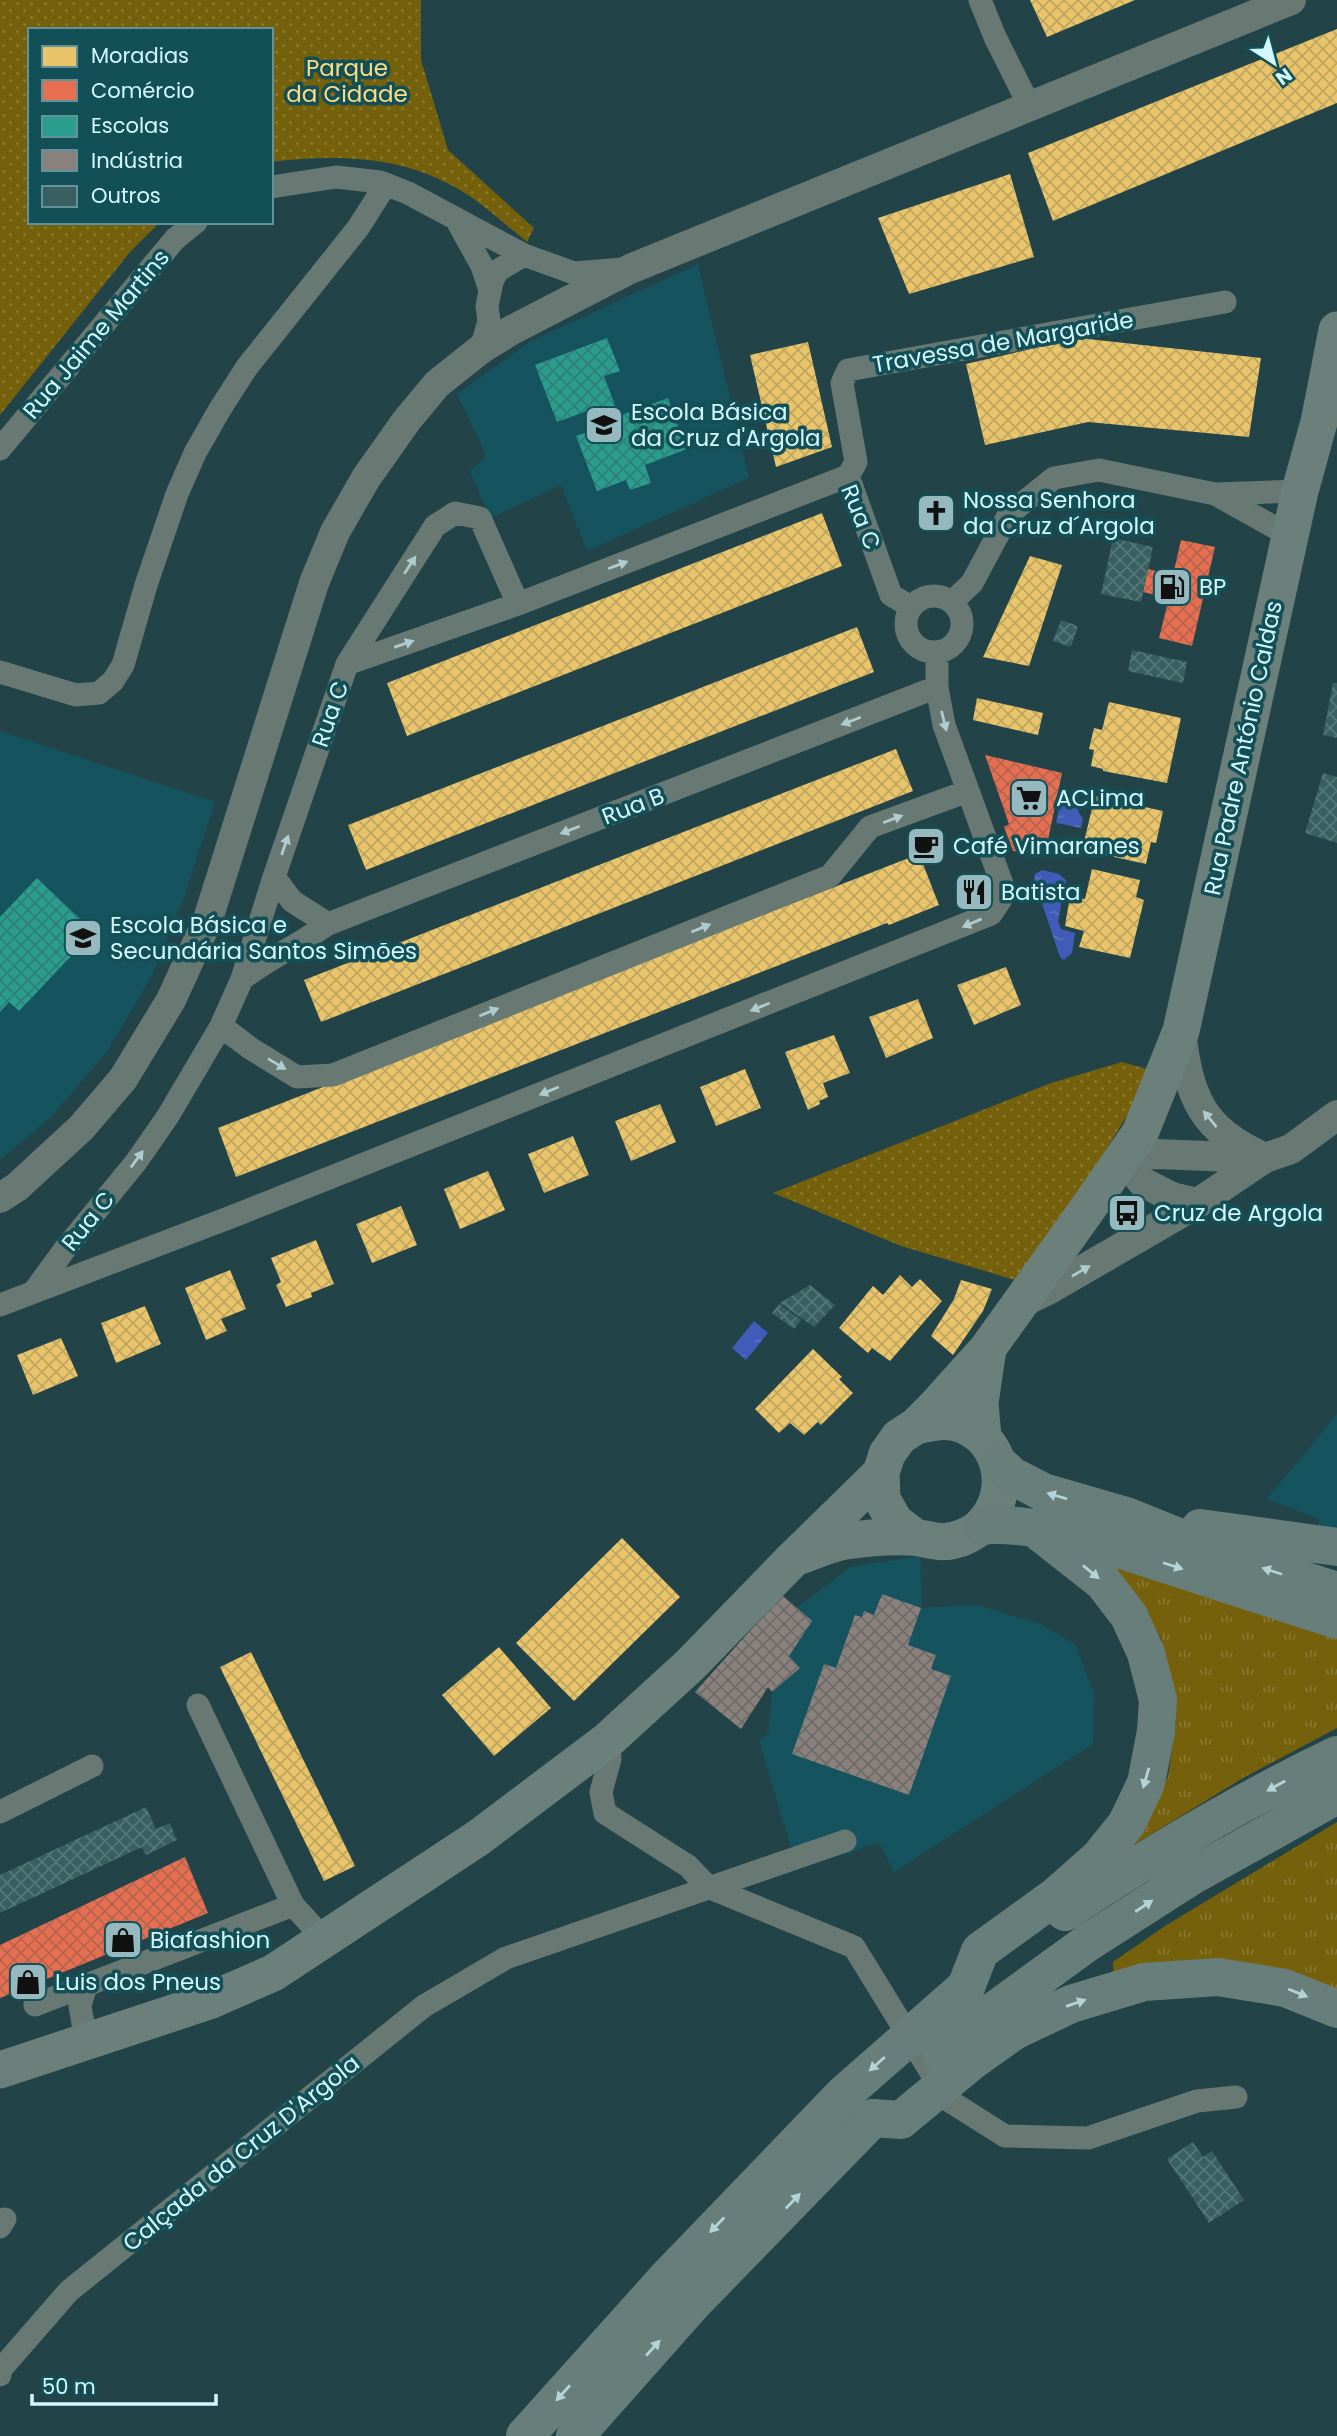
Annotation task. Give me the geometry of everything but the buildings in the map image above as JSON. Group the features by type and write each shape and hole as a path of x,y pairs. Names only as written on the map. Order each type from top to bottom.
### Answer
{"highway":[{"path":"991,1451 1012,1476 1043,1492 1126,1516 1221,1555 1337,1591"},
{"path":"1126,1516 1228,1533 1337,1546"},
{"path":"982,1525 1003,1523 1037,1530 1060,1530 1337,1620"},
{"path":"989,2012 980,1951 1056,1896 1099,1858 1127,1824 1146,1783 1156,1731 1158,1700 1146,1653 1129,1616 1103,1582 1037,1530"},
{"path":"575,2436 694,2302 873,2118 901,2120 972,2061 989,2012 1067,1911 1175,1842 1337,1755"},
{"path":"525,2436 666,2279 844,2094 989,2012 1087,1943 1190,1877 1337,1795"},
{"path":"989,2012 1071,2004 1144,1982 1218,1978 1285,1988 1337,2009"}],"main road":[{"name":"Rua Padre António Caldas","path":"916,1426 988,1348 1140,1133 1181,1031 1300,491 1319,422 1337,330"},
{"path":"793,1559 843,1541 915,1537 939,1542 962,1538 982,1525 993,1512 1001,1480 980,1403 988,1348"},
{"path":"915,1537 895,1522 882,1499 881,1473 887,1454 899,1437 916,1426 939,1421 963,1425 991,1451"},
{"path":"0,2070 209,2001 273,1973 478,1838 608,1740 690,1665 881,1473"}],"street":[{"path":"980,0 1030,107"},
{"path":"0,1198 17,1187 81,1128 123,1079 171,1000 208,919 314,583 335,532 366,478 407,420 437,384 493,334 630,269 1292,0"},
{"path":"273,187 336,177 386,184 408,192 524,255 574,273 630,269"},
{"path":"0,672 76,695 99,693 113,681 123,665 177,494 214,420 247,367 358,229 386,184"},
{"path":"456,219 482,267 490,290"},
{"name":"Rua Jaime Martins","path":"0,449 175,239 194,224"},
{"path":"493,334 487,306 497,271 524,255"},
{"path":"553,265 559,283 554,307"},
{"name":"Travessa de Margaride","path":"848,476 856,462 842,383 848,370 1225,302"},
{"path":"952,601 971,583 1009,514 1054,478 1099,470 1215,494 1300,491"},
{"name":"Rua C","path":"35,1290 136,1162 168,1116 221,1026 242,979 347,664 518,604 848,476 891,594 911,607"},
{"path":"1215,494 1290,536"},
{"path":"347,664 435,526 455,513 480,519 518,604"},
{"path":"930,596 952,601 963,621 957,642 937,653 916,647 905,628 911,607 930,596"},
{"path":"0,1305 244,1212 991,914 1001,899 1002,884 944,726 937,687 937,653"},
{"name":"Rua B","path":"242,979 272,957 305,941 328,924 937,687"},
{"path":"221,1026 250,1048 297,1076 333,1075 830,876 870,827 968,791"},
{"path":"274,877 292,901 328,924"},
{"path":"1181,1031 1185,1069 1194,1097 1212,1124 1238,1146 1265,1158"},
{"path":"1021,1303 1198,1203 1265,1158 1291,1149 1333,1125"},
{"path":"1123,1157 1157,1154 1265,1158"},
{"path":"1123,1157 1142,1182 1172,1197 1198,1203"},
{"path":"198,1705 293,1905 325,1940"},
{"path":"608,1740 610,1759 601,1792 605,1813 688,1866 708,1887 854,1947 948,2100 1005,2136 1088,2138 1196,2101 1236,2097"},
{"path":"0,1812 92,1766"},
{"name":"Calçada da Cruz D'Argola","path":"0,2375 1,2370 69,2291 424,2006 506,1958 845,1841"},
{"path":"35,2005 293,1905"},
{"path":"86,1985 80,2006 86,2041"}],"shaded area":[{"name":"Escola Básica da Cruz d'Argola","path":"698,264 749,478 587,551 561,485 491,518 470,472 486,455 457,394 531,341"},
{"name":"Escola Básica e Secundária Santos Simões","path":"0,731 215,802 183,900 151,977 107,1052 51,1117 0,1160"},
{"path":"1337,1414 1337,1529 1318,1528 1319,1519 1267,1499"},
{"path":"920,1556 922,1608 977,1605 1040,1624 1075,1644 1094,1694 1093,1744 894,1872 879,1842 844,1855 842,1834 791,1848 759,1740 768,1734 772,1692 800,1668 789,1656 797,1608 850,1567"}],"green space":[{"name":"Parque da Cidade","path":"0,0 421,0 421,60 448,150 534,228 527,242 467,194 445,182 403,166 338,158 273,162 273,28 28,28 28,224 158,224 130,252 0,415"},
{"path":"1122,1062 1154,1071 1025,1283 901,1246 773,1193 1051,1083"},
{"path":"1110,1566 1337,1637 1337,1728 1243,1778 1132,1846 1168,1777 1176,1720 1161,1638 1138,1600"},
{"path":"1337,1822 1337,1997 1114,1979 1113,1962 1165,1926"}],"water":[{"path":"1063,791 1078,796 1078,811 1083,818 1081,828 1056,823"},
{"path":"1042,870 1059,874 1066,880 1058,921 1061,929 1075,933 1072,953 1064,960 1060,957 1034,880 1035,874"},
{"path":"754,1321 768,1333 746,1360 732,1348"}],"place":[{"name":"Escola Básica da Cruz d'Argola","path":"604,425"},
{"name":"Nossa Senhora da Cruz d´Argola","path":"936,513"},
{"name":"BP","path":"1172,587"},
{"name":"ACLima","path":"1029,798"},
{"name":"Café Vimaranes","path":"926,846"},
{"name":"Batista","path":"974,892"},
{"name":"Escola Básica e Secundária Santos Simões","path":"83,938"},
{"name":"Cruz de Argola","path":"1127,1213"},
{"name":"Biafashion","path":"123,1940"},
{"name":"Luis dos Pneus","path":"28,1982"}]}
